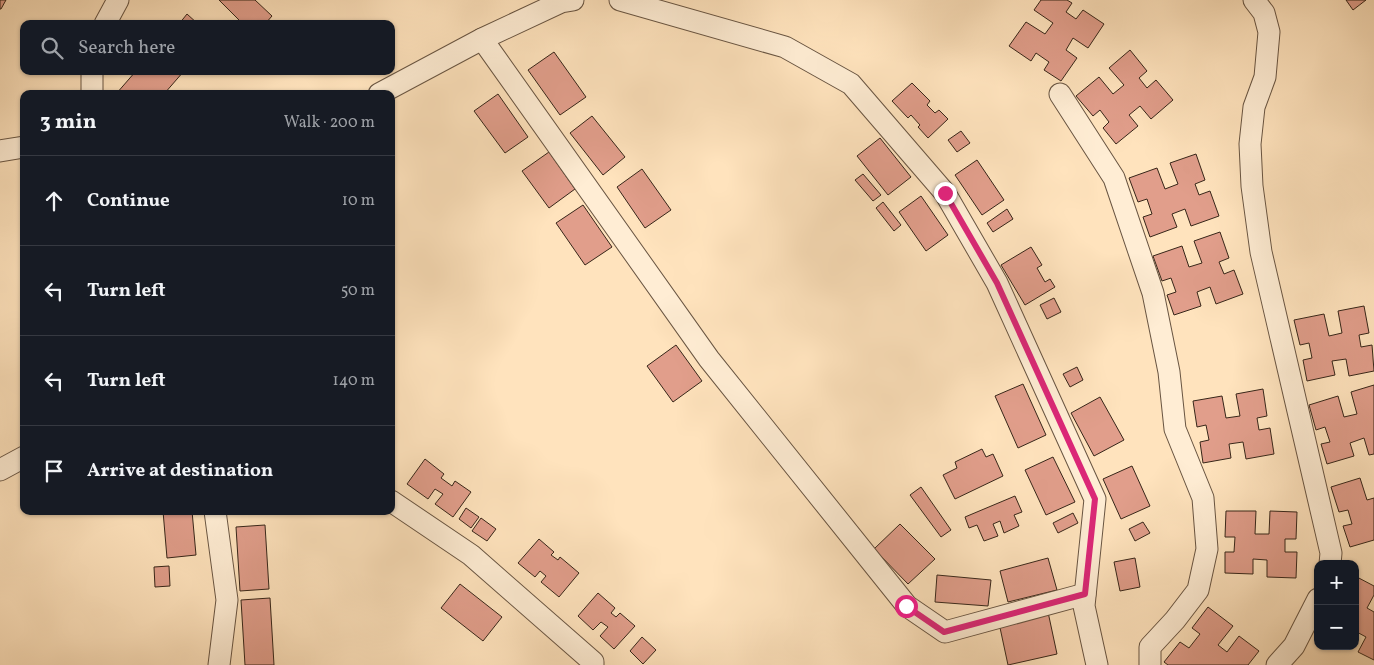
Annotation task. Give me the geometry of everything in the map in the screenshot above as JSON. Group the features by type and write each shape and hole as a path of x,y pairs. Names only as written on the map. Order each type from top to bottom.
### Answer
{"street":[{"path":"107,20 118,0"},
{"path":"386,90 482,39 561,2 573,0"},
{"path":"620,0 785,48 851,84 945,193 997,283 1095,499 1084,606 1097,665"},
{"path":"1254,0 1264,13 1269,32 1265,77 1254,107 1250,144 1252,186 1261,252 1331,554 1330,560"},
{"path":"482,39 709,359 906,606 944,632 1085,594"},
{"path":"92,75 92,90"},
{"path":"1060,94 1114,178 1153,293 1169,372 1176,429 1204,498 1207,549 1198,590 1176,620 1150,648 1150,665"},
{"path":"0,151 20,148"},
{"path":"0,470 20,459"},
{"path":"395,504 471,555 593,662 593,665"},
{"path":"216,515 227,600 219,665"},
{"path":"1277,665 1294,646 1315,605"}],"building":[{"path":"0,0 6,0 1,9 0,9"},
{"path":"219,0 255,0 272,16 268,20 239,20"},
{"path":"1041,0 1067,0 1072,3 1066,12 1076,19 1083,10 1104,24 1088,48 1073,38 1066,50 1077,58 1061,81 1044,70 1049,62 1036,53 1031,61 1009,46 1026,22 1045,34 1053,23 1034,10"},
{"path":"1346,0 1366,0 1353,10"},
{"path":"187,14 194,20 182,20"},
{"path":"1130,50 1147,71 1139,78 1147,88 1156,80 1173,100 1151,119 1140,106 1129,115 1138,126 1116,144 1103,128 1109,122 1100,110 1093,116 1076,96 1099,77 1113,94 1124,85 1109,68"},
{"path":"554,52 586,97 560,115 528,70"},
{"path":"133,75 181,75 167,90 119,90"},
{"path":"912,83 930,101 927,105 935,113 939,110 948,119 928,138 918,127 920,125 911,115 908,118 892,101"},
{"path":"498,94 528,137 505,153 474,111"},
{"path":"592,116 625,157 603,175 570,133"},
{"path":"961,131 970,143 957,152 948,140"},
{"path":"880,138 911,177 888,195 857,156"},
{"path":"549,152 575,189 549,208 522,171"},
{"path":"1196,154 1205,180 1195,184 1199,195 1210,191 1219,216 1191,226 1185,209 1172,214 1177,227 1150,237 1143,217 1152,214 1147,199 1138,202 1129,178 1157,168 1165,189 1178,184 1170,163"},
{"path":"977,160 1004,200 982,215 955,175"},
{"path":"642,169 671,210 645,228 617,187"},
{"path":"863,174 881,195 873,201 855,180"},
{"path":"921,196 948,235 926,251 899,212"},
{"path":"883,202 901,225 894,231 876,208"},
{"path":"583,205 612,247 585,265 556,223"},
{"path":"1007,209 1013,219 993,232 987,223"},
{"path":"1220,232 1229,258 1219,262 1224,274 1234,270 1243,294 1216,304 1210,287 1197,292 1201,306 1174,315 1167,295 1176,292 1171,278 1162,281 1153,256 1182,246 1189,267 1202,263 1194,241"},
{"path":"1031,247 1042,265 1037,268 1045,282 1050,279 1055,287 1025,305 1001,265"},
{"path":"1054,298 1061,312 1047,319 1040,305"},
{"path":"1364,306 1369,333 1359,335 1361,347 1372,345 1374,371 1349,376 1346,359 1332,361 1335,375 1307,381 1303,360 1312,358 1309,343 1300,345 1294,320 1324,314 1329,336 1342,333 1338,311"},
{"path":"676,345 702,381 673,402 647,366"},
{"path":"1077,367 1083,380 1070,387 1063,374"},
{"path":"1023,384 1046,435 1018,448 995,396"},
{"path":"1374,385 1374,454 1369,455 1364,438 1350,443 1354,456 1327,464 1321,444 1330,442 1325,427 1316,430 1309,405 1338,396 1344,417 1357,414 1351,392"},
{"path":"1263,389 1267,416 1257,418 1259,430 1270,428 1274,454 1246,459 1243,442 1229,444 1231,458 1203,463 1200,442 1209,440 1206,425 1197,427 1193,401 1222,396 1226,418 1240,416 1236,394"},
{"path":"1100,397 1124,440 1094,456 1071,413"},
{"path":"982,449 986,457 993,454 1003,476 955,499 943,475 957,468 955,462"},
{"path":"1053,457 1075,502 1046,515 1025,470"},
{"path":"425,459 444,474 441,478 452,486 455,481 471,492 453,517 435,504 443,494 435,489 428,499 407,484"},
{"path":"1132,466 1150,506 1121,519 1103,479"},
{"path":"1360,478 1367,500 1374,498 1374,540 1350,547 1343,526 1352,524 1348,510 1339,512 1331,487"},
{"path":"921,487 951,530 941,537 910,495"},
{"path":"1015,496 1022,512 1014,515 1019,526 1004,533 1000,521 993,524 998,536 984,541 977,525 969,528 965,517"},
{"path":"466,508 479,517 471,528 459,519"},
{"path":"1226,511 1256,511 1255,534 1269,534 1270,511 1297,512 1296,539 1285,539 1285,552 1297,552 1296,578 1267,577 1267,560 1253,559 1253,574 1225,573 1225,552 1234,552 1235,537 1225,537"},
{"path":"1073,513 1078,523 1058,533 1053,523"},
{"path":"163,515 192,515 196,555 167,558"},
{"path":"481,518 496,529 487,541 472,531"},
{"path":"1143,522 1150,533 1135,541 1129,529"},
{"path":"900,524 935,559 908,584 874,549"},
{"path":"265,525 269,589 240,591 236,527"},
{"path":"539,539 554,552 551,555 558,560 560,557 579,573 559,597 541,582 546,576 540,571 535,577 518,563"},
{"path":"1048,558 1057,590 1008,602 1000,571"},
{"path":"1135,558 1140,587 1120,591 1114,562"},
{"path":"169,566 170,586 155,587 154,567"},
{"path":"937,575 991,580 988,606 935,602"},
{"path":"1359,578 1374,586 1374,595 1367,608 1374,612 1374,660 1358,652 1366,637 1359,633"},
{"path":"460,584 502,617 483,641 441,608"},
{"path":"598,593 615,608 611,613 616,617 620,613 635,626 614,649 600,636 608,627 601,622 593,630 578,616"},
{"path":"270,598 274,665 245,665 241,600"},
{"path":"1208,607 1233,626 1218,645 1227,652 1239,636 1259,651 1248,665 1168,665 1164,662 1180,642 1189,648 1200,634 1192,628"},
{"path":"1048,612 1057,654 1008,665 999,623"},
{"path":"642,637 656,650 643,664 630,651"}],"route":[{"path":"906,606 944,632 1085,594 1095,499 997,283 945,193"}]}
